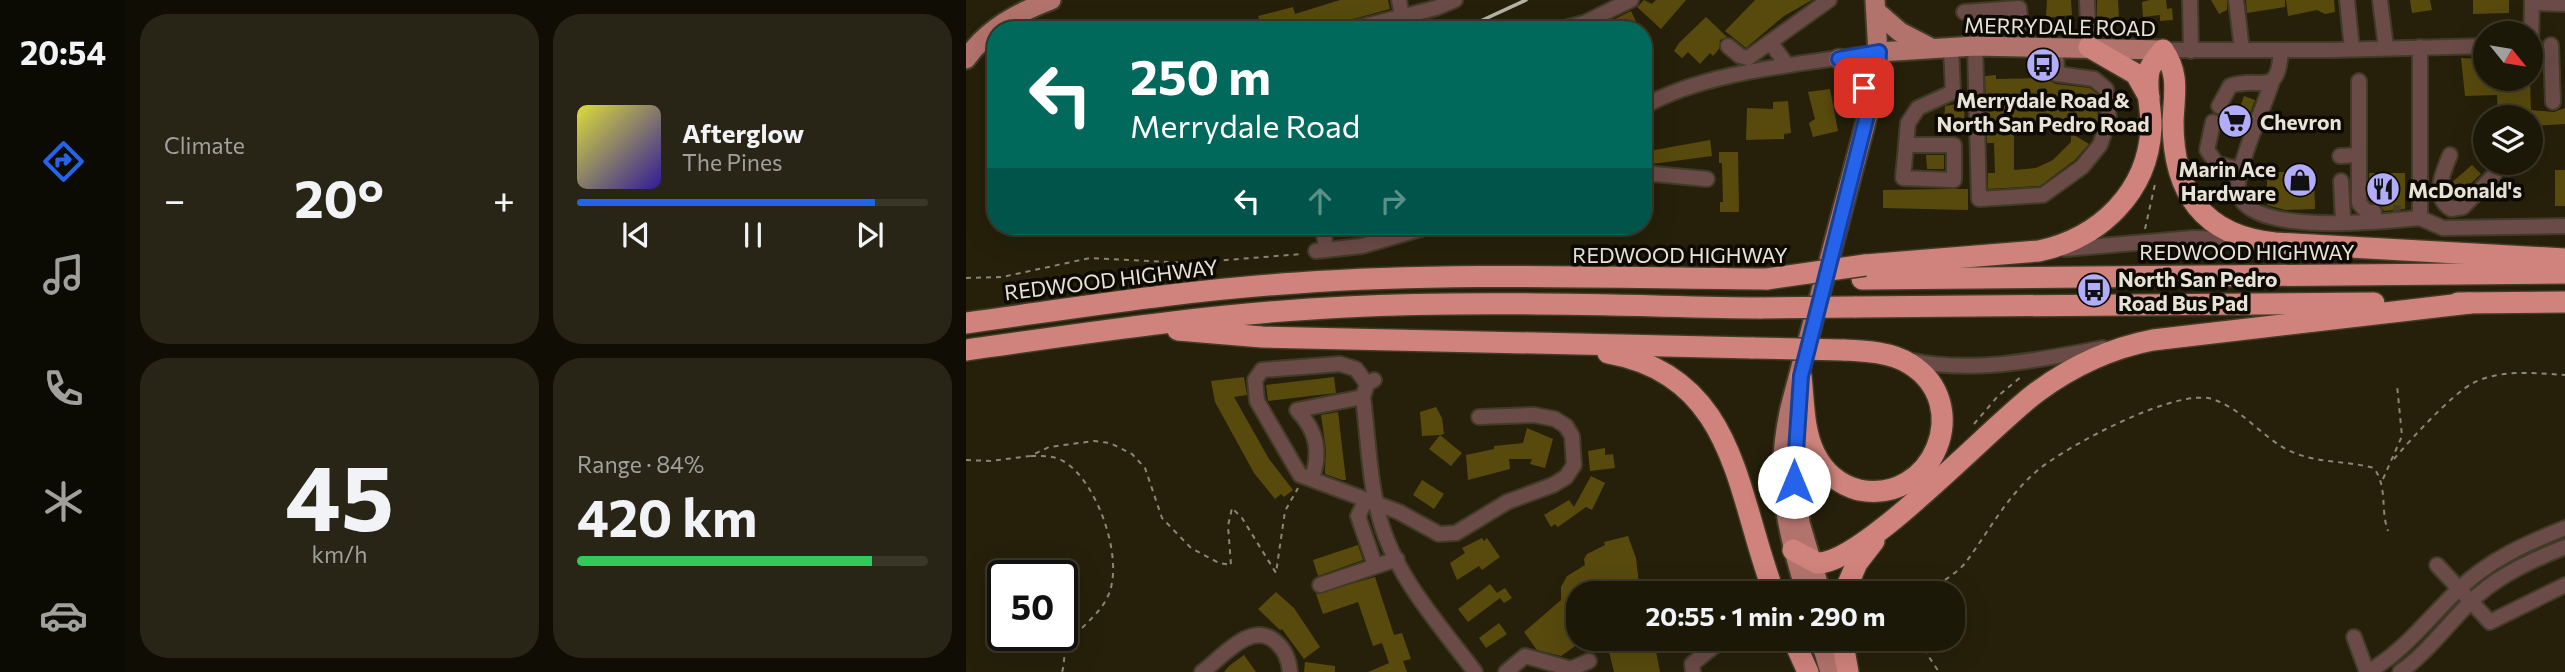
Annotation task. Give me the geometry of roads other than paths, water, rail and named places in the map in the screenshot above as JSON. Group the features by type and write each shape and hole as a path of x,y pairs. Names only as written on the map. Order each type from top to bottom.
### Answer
{"highway":[{"path":"2089,47 2136,74 2147,92 2152,117"},
{"path":"1863,272 2053,248 2077,239 2099,226 2119,208 2144,165 2152,117 2150,68 2163,50 2175,67 2174,151 2188,194 2204,214 2226,231 2262,242 2565,259"},
{"name":"REDWOOD HIGHWAY","path":"966,323 1194,292 1348,280 1451,276 1768,279 1863,272 2565,273"},
{"path":"966,350 1139,326 1293,310 1396,305 1761,308 2565,302"},
{"path":"1850,581 1866,551 1931,488 2047,385 2100,357 2153,340 2470,303"},
{"path":"1139,326 1249,337 1843,350 1883,354 1904,361 1924,376 1935,391 1943,419 1940,443 1930,463 1911,481 1893,488 1856,489 1839,481 1825,470 1809,439 1801,376"},
{"path":"1488,342 1628,357 1658,369 1687,390 1712,416 1729,447 1770,581"},
{"path":"1793,550 1811,562 1827,563 1841,558 1931,488"},
{"path":"1798,651 1808,672"},
{"path":"1844,651 1847,672"}],"main road":[{"path":"1007,21 1051,0"},
{"path":"1876,6 1900,32 1930,48"},
{"path":"1802,581 1783,510 1780,467 1790,408 1801,376 1878,72 1876,6"},
{"path":"966,58 978,41 987,34"},
{"name":"MERRYDALE ROAD","path":"1879,52 1975,46 2163,50"},
{"path":"1839,59 1853,66 1860,77 1868,115"},
{"path":"1801,376 1794,482 1800,523 1817,581"},
{"path":"1824,651 1830,672"},
{"path":"1839,651 1847,672"}],"street":[{"path":"1399,0 1402,16"},
{"path":"1383,21 1455,0"},
{"path":"1588,21 1631,0"},
{"path":"1728,46 1740,56 1748,58 1829,0"},
{"path":"2087,0 2089,47"},
{"path":"2190,0 2192,51"},
{"path":"2236,0 2242,50"},
{"path":"2347,0 2352,50"},
{"path":"2380,0 2386,48"},
{"path":"2532,21 2532,2 2565,4"},
{"path":"1964,12 2019,8 2023,46"},
{"path":"1770,42 1787,65"},
{"path":"2553,102 2558,45"},
{"path":"1975,46 1979,199 2043,195 2081,167 2101,145 2109,119 2106,89 2094,79 2057,74 2056,46"},
{"name":"MERRYDALE ROAD","path":"2163,50 2352,50 2473,46"},
{"path":"1906,145 1908,123 1918,108 1953,92 1951,47"},
{"path":"2420,47 2423,218"},
{"path":"2281,50 2278,74 2272,82 2249,150 2239,169 2238,192 2247,208 2279,221 2423,218"},
{"name":"MERRYDALE ROAD","path":"1652,102 1669,92 1787,65 1879,52"},
{"path":"2359,81 2359,203 2367,212 2388,212 2423,218 2443,228 2565,226"},
{"path":"2219,106 2230,86 2239,83 2262,86 2272,82"},
{"path":"2213,122 2207,149 2217,163 2239,169"},
{"path":"2340,156 2359,155"},
{"path":"2450,155 2440,194 2441,201 2451,209 2463,207 2494,175"},
{"path":"1652,174 1707,179"},
{"path":"2341,181 2343,221"},
{"path":"1322,235 1321,251 1362,246 1390,235"},
{"path":"2026,253 2193,238 2262,242"},
{"path":"1883,354 1934,365 1971,368 2153,340"},
{"path":"1375,565 1358,516 1366,502 1369,387 1356,369 1340,364 1262,370 1255,380 1257,401 1306,477 1366,502 1399,512 1431,532 1456,533 1507,502 1560,481 1570,472 1575,458 1574,443 1570,430 1561,422 1534,415 1479,417"},
{"path":"1306,477 1319,457 1307,421 1297,410 1369,387"},
{"path":"1366,502 1416,593 1475,672"},
{"path":"2354,637 2368,672 2409,642 2459,589 2498,559 2565,527"},
{"path":"2400,672 2423,654 2471,602 2507,574 2565,547"},
{"path":"1320,585 1397,559"},
{"path":"2437,565 2490,622 2565,585"},
{"path":"1202,672 1248,637 1262,636 1275,640 1288,656 1290,672"},
{"path":"1693,672 1692,664 1708,651"},
{"path":"1506,672 1525,656 1571,669 1590,661"}],"tunnel":[{"path":"2393,212 2400,213"}],"railway":[{"path":"1480,21 1526,0"}],"place":[{"name":"Merrydale Road & North San Pedro Road","path":"2043,65"},
{"name":"Chevron","path":"2235,121"},
{"name":"Marin Ace Hardware","path":"2300,180"},
{"name":"McDonald's","path":"2383,189"},
{"name":"North San Pedro Road Bus Pad","path":"2094,290"}]}
